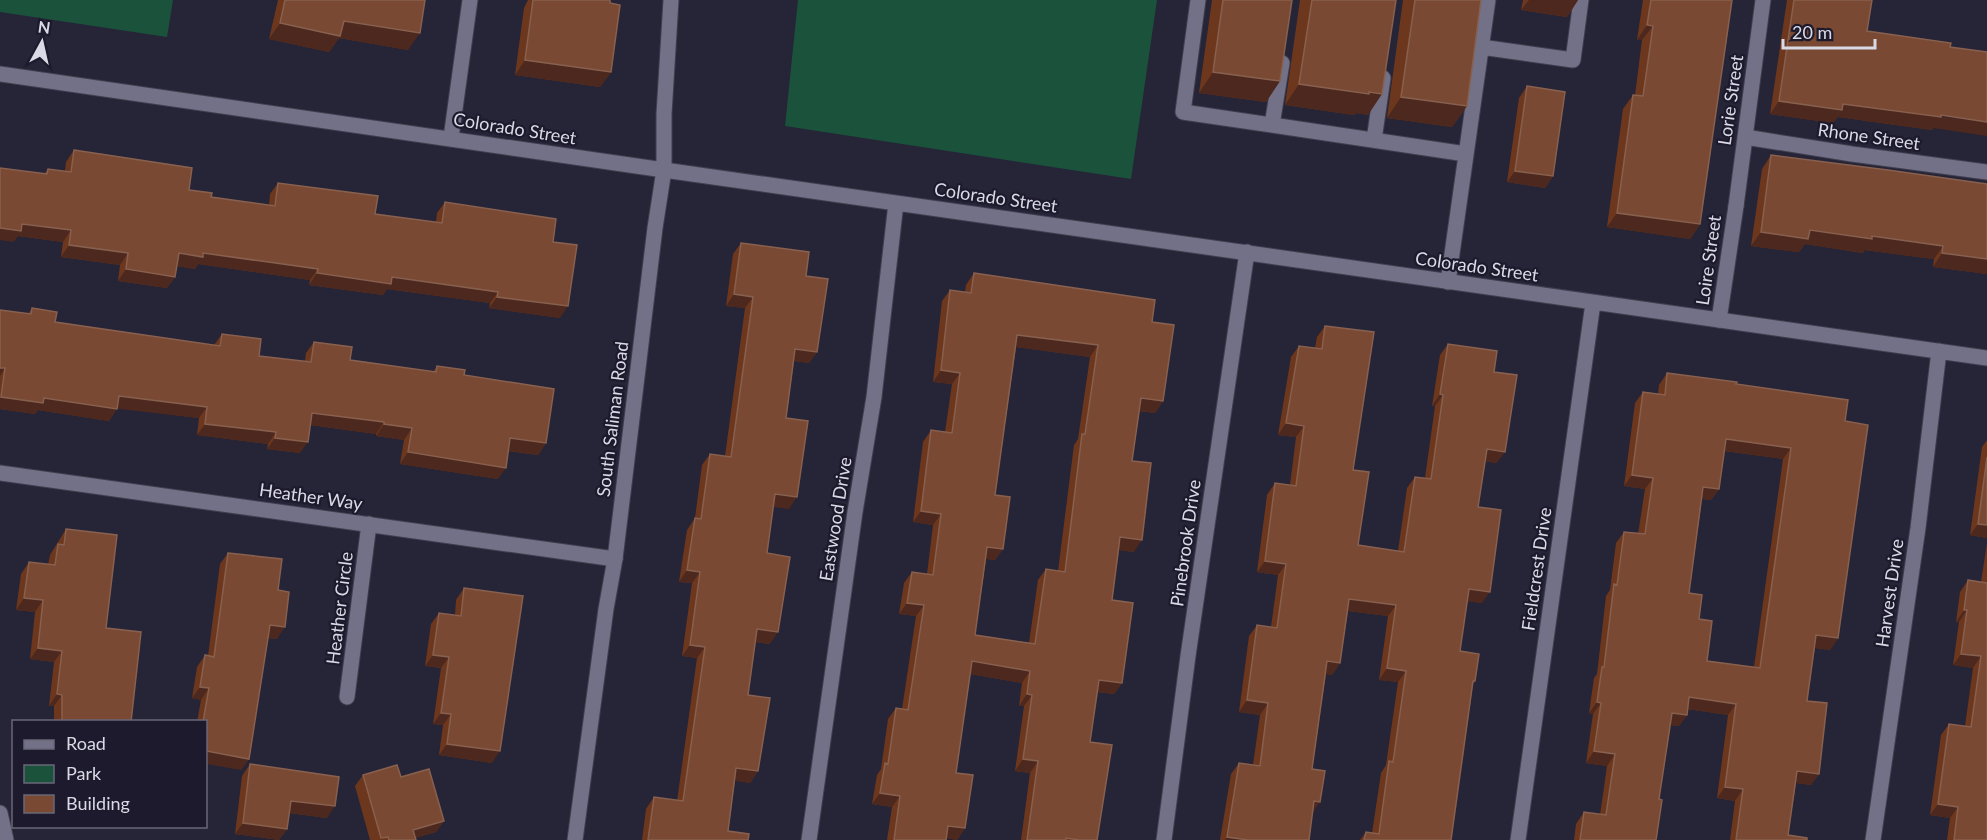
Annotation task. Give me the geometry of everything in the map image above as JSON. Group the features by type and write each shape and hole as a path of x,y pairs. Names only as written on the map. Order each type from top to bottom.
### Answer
{"street":[{"path":"451,138 470,0"},
{"name":"South Saliman Road","path":"574,840 615,559 664,170 664,114 671,0"},
{"path":"1198,0 1183,112 1466,154"},
{"path":"1448,282 1488,0"},
{"path":"1481,47 1573,60 1581,0"},
{"name":"Lorie Street","path":"1736,206 1763,0"},
{"path":"1272,125 1284,45"},
{"path":"1374,140 1386,58"},
{"name":"Colorado Street","path":"0,74 1987,358"},
{"name":"Rhone Street","path":"1745,137 1987,172"},
{"name":"Eastwood Drive","path":"809,840 855,512 874,397 896,203"},
{"name":"Loire Street","path":"1719,320 1736,206"},
{"name":"Pinebrook Drive","path":"1164,840 1191,634 1247,252"},
{"name":"Fieldcrest Drive","path":"1518,840 1593,303"},
{"name":"Harvest Drive","path":"1873,840 1918,528 1939,351"},
{"name":"Heather Way","path":"0,473 615,559"},
{"name":"Heather Circle","path":"348,697 369,524"},
{"path":"0,813 6,840"}],"green space":[{"path":"0,0 173,0 167,37 0,12"},
{"path":"798,0 1157,0 1131,179 785,126"}],"building":[{"path":"285,0 425,0 420,33 344,21 340,36 280,23"},
{"path":"533,0 610,0 610,3 620,5 611,72 525,60"},
{"path":"1223,0 1292,0 1280,81 1213,72"},
{"path":"1312,0 1396,0 1382,94 1299,84"},
{"path":"1415,0 1481,0 1467,106 1401,97"},
{"path":"1651,0 1732,0 1700,224 1617,213 1633,95 1643,96 1653,26 1647,25"},
{"path":"1794,0 1872,0 1867,31 1951,43 1950,47 1987,52 1987,122 1843,104 1842,110 1779,101"},
{"path":"1527,86 1565,92 1553,176 1515,171"},
{"path":"74,150 192,168 189,190 212,193 211,197 275,206 278,183 378,196 375,214 442,223 445,202 556,219 553,242 577,245 568,306 497,297 498,292 392,277 391,284 317,273 318,269 203,253 203,257 179,253 175,277 126,269 128,253 69,245 71,230 22,224 21,231 0,228 0,168 47,174 48,169 71,172"},
{"path":"1771,155 1987,184 1987,259 1942,253 1943,246 1872,236 1872,239 1810,230 1808,239 1761,232"},
{"path":"741,243 809,252 806,276 828,279 817,352 795,349 786,418 808,421 797,497 775,494 767,553 790,557 778,632 757,629 748,695 770,698 758,771 736,768 728,831 749,834 748,840 648,840 654,797 683,801 705,647 690,645 700,572 687,570 695,518 701,519 710,454 731,457 753,297 734,294"},
{"path":"974,273 1155,300 1152,322 1174,325 1163,401 1141,398 1132,461 1151,463 1142,540 1120,537 1112,600 1133,603 1122,683 1099,680 1090,742 1112,745 1097,840 1066,838 1066,840 1027,840 1038,761 1023,759 1032,695 1027,694 1030,671 972,661 956,773 973,775 965,828 948,826 946,840 894,840 900,796 880,793 885,763 888,764 896,708 908,710 924,605 907,603 912,572 933,575 941,514 921,511 931,430 952,433 960,373 941,370 950,290 971,293","holes":["1017,335 1098,345 1085,434 1082,434 1065,572 1046,569 1035,644 975,635 987,547 1003,549 1010,497 995,495"]},
{"path":"32,308 57,312 55,322 220,346 222,334 261,339 259,356 311,362 314,342 352,347 350,360 436,372 437,366 465,370 464,375 554,389 546,443 510,438 506,468 408,452 412,428 384,424 384,422 312,413 308,442 275,438 276,432 205,424 207,407 119,396 117,409 44,398 43,403 1,397 5,368 0,368 0,310 31,314"},
{"path":"1325,326 1374,332 1353,470 1369,472 1358,545 1404,552 1415,477 1431,479 1448,344 1497,351 1494,372 1517,375 1505,452 1487,449 1478,507 1501,510 1490,592 1469,589 1460,651 1479,654 1475,681 1473,681 1451,840 1364,840 1366,832 1379,834 1389,761 1393,762 1406,671 1387,668 1396,605 1349,599 1340,663 1327,661 1312,769 1325,771 1320,802 1314,801 1309,840 1248,840 1227,837 1239,763 1260,766 1268,703 1247,700 1257,625 1277,628 1286,564 1265,561 1275,483 1296,486 1304,426 1286,423 1299,346 1322,349"},
{"path":"1667,373 1737,382 1736,384 1848,400 1845,421 1868,425 1838,638 1816,635 1807,701 1827,703 1819,774 1797,771 1788,835 1807,838 1807,840 1736,840 1743,789 1725,787 1736,704 1689,697 1687,715 1672,713 1659,799 1662,800 1656,840 1580,840 1584,812 1606,815 1615,754 1594,751 1601,703 1597,702 1624,532 1645,534 1653,478 1632,475 1643,392 1665,395","holes":["1726,439 1791,448 1760,668 1707,661 1712,621 1699,619 1702,595 1689,593 1703,487 1719,489"]},
{"path":"1987,457 1987,525 1978,524"},
{"path":"66,529 117,535 106,628 141,632 131,720 62,720 62,695 57,694 62,651 38,648 43,600 24,598 29,562 55,565 58,544 64,545"},
{"path":"228,553 282,559 278,590 289,592 285,627 270,625 249,759 207,751 207,720 203,720 209,688 200,687 205,655 214,657"},
{"path":"1968,580 1987,583 1987,840 1954,840 1958,807 1938,804 1949,724 1971,727 1981,656 1961,654 1967,610 1964,610"},
{"path":"464,588 523,596 500,751 447,744 451,714 441,713 449,657 433,655 439,613 461,616"},
{"path":"250,764 339,777 335,806 291,801 287,829 243,823"},
{"path":"397,765 401,777 429,769 444,821 413,830 416,840 381,838 363,775"}]}
